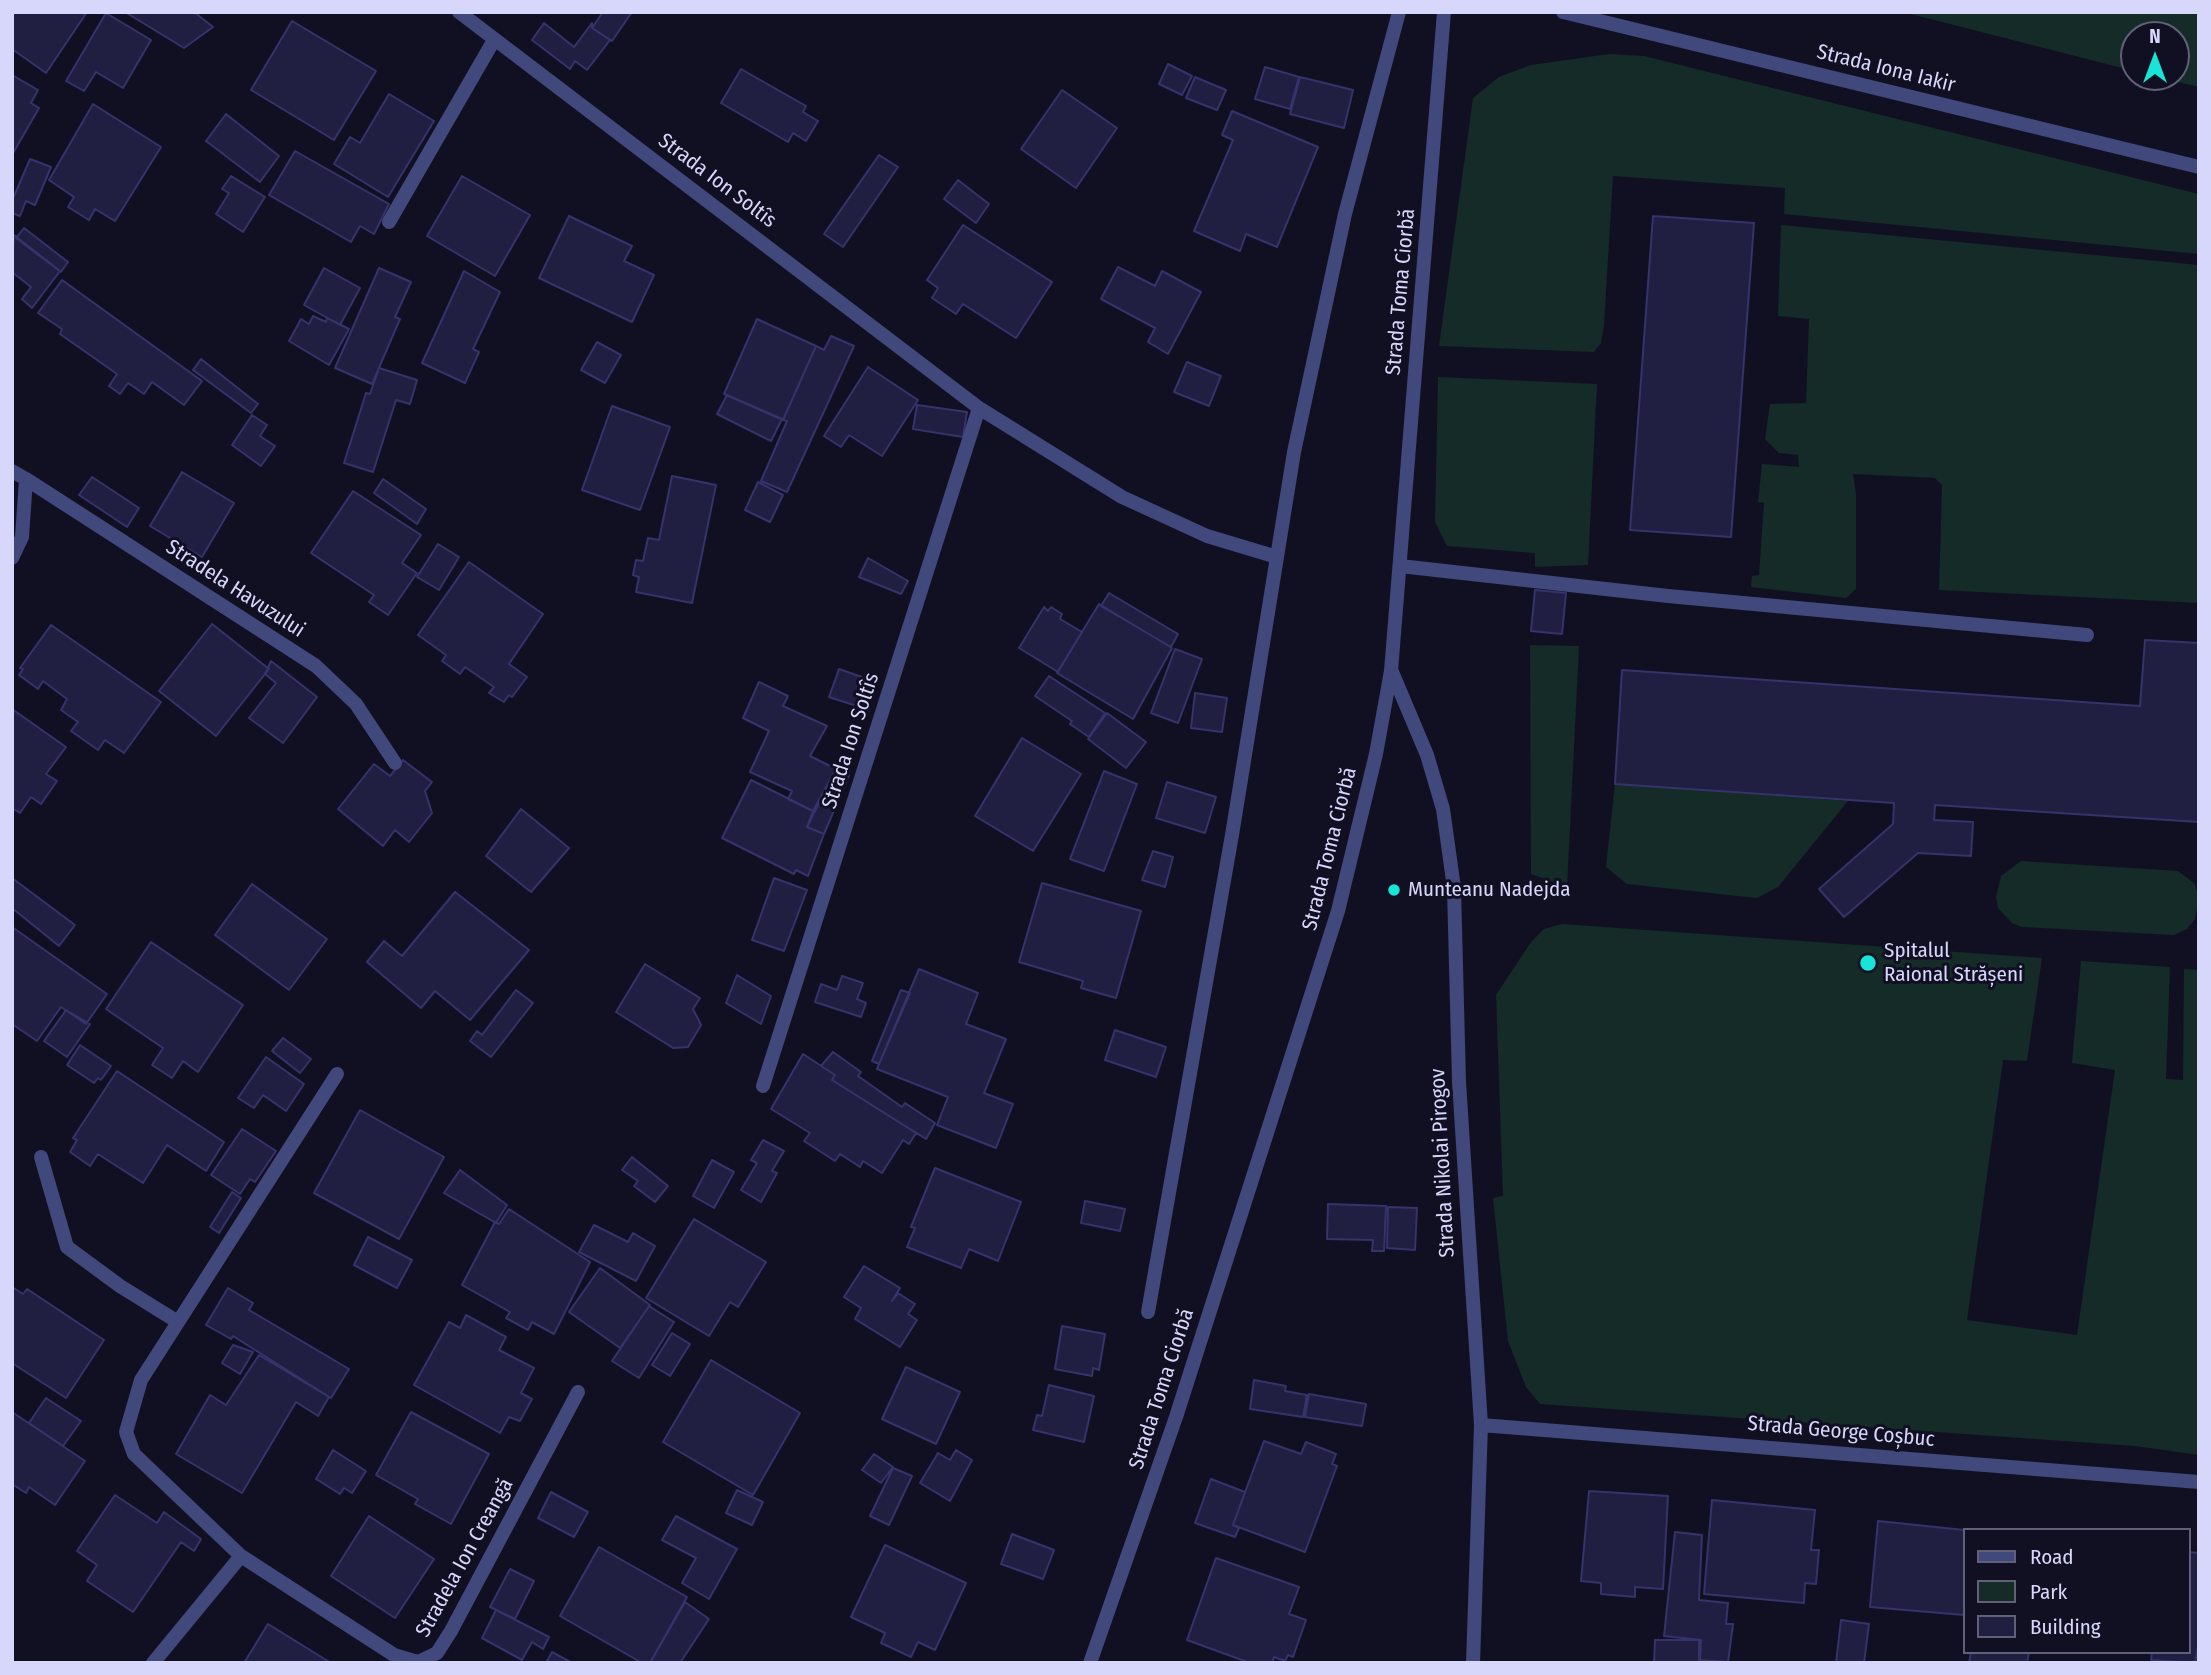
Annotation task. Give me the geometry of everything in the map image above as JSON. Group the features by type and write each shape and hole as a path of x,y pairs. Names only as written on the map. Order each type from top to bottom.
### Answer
{"street":[{"name":"Strada Ion Soltîs","path":"459,12 979,408 1122,497 1207,536 1277,557"},
{"name":"Strada Toma Ciorbă","path":"1148,1312 1232,835 1294,452 1345,214 1399,12"},
{"name":"Strada Toma Ciorbă","path":"1090,1663 1176,1417 1338,911 1376,754 1391,671 1444,12"},
{"name":"Strada Iona Iakir","path":"1563,12 2199,167"},
{"path":"389,222 494,40"},
{"name":"Strada Ion Soltîs","path":"763,1086 979,408"},
{"name":"Stradela Havuzului","path":"12,471 316,666 356,704 395,763"},
{"path":"12,558 22,537 26,479"},
{"path":"1400,566 1668,596 2087,635"},
{"name":"Strada Nikolai Pirogov","path":"1391,671 1427,755 1443,809 1454,888 1459,1082 1480,1425 1473,1663"},
{"name":"Stradela Ion Creangă","path":"337,1074 141,1380 126,1432 134,1454 158,1480 241,1556 394,1655 418,1662 437,1653 578,1392"},
{"path":"41,1157 67,1247 120,1286 178,1322"},
{"name":"Strada George Coșbuc","path":"1480,1425 2199,1482"},
{"path":"153,1663 241,1556"}],"green space":[{"path":"1903,12 2199,12 2199,87 2190,85 2190,21 2120,21 2120,67"},
{"path":"1609,54 1644,56 2199,194 2199,254 1784,214 1785,188 1613,176 1604,325 1601,343 1594,352 1439,346 1473,98 1499,77 1531,65"},
{"path":"1781,225 2199,265 2199,603 1939,590 1942,485 1935,478 1853,474 1856,494 1856,589 1846,598 1751,587 1752,576 1759,575 1764,503 1758,502 1762,464 1799,467 1798,455 1779,453 1765,439 1770,404 1806,403 1809,319 1778,316"},
{"path":"1438,377 1597,384 1588,565 1535,567 1535,553 1447,546 1435,522"},
{"path":"1530,645 1579,646 1567,887 1531,874"},
{"path":"1615,784 1848,801 1778,887 1757,898 1627,884 1606,867"},
{"path":"2021,861 2178,871 2195,884 2199,900 2195,919 2187,929 2174,935 2022,927 2012,923 1998,908 1996,897 2001,876"},
{"path":"1562,924 2042,958 2027,1061 2003,1060 1967,1320 2077,1335 2115,1070 2072,1063 2081,961 2170,967 2166,1079 2183,1080 2184,969 2199,970 2199,1455 2135,1446 1540,1404 1526,1387 1508,1341 1493,1198 1503,1196 1496,995 1531,942 1544,929"}],"building":[{"path":"12,12 87,12 46,73 12,49"},
{"path":"125,12 194,12 213,27 184,48"},
{"path":"603,12 632,12 612,41 592,28"},
{"path":"106,13 151,40 123,88 96,72 84,91 66,81"},
{"path":"292,21 376,71 334,140 251,90"},
{"path":"544,23 574,47 592,23 592,28 610,40 587,70 575,61 570,69 532,40"},
{"path":"1168,64 1192,76 1182,95 1159,84"},
{"path":"1265,67 1299,77 1290,109 1255,99"},
{"path":"741,69 806,106 803,112 818,121 806,141 793,133 788,142 721,103"},
{"path":"12,75 38,90 31,103 39,108 12,155"},
{"path":"1195,77 1226,90 1217,110 1186,98"},
{"path":"1300,77 1353,90 1344,128 1290,114"},
{"path":"1062,90 1117,128 1076,188 1021,149"},
{"path":"389,94 434,121 388,197 334,164 350,137 360,143"},
{"path":"93,104 161,147 115,221 95,209 89,220 68,207 74,197 49,180"},
{"path":"1232,111 1318,147 1277,247 1246,234 1240,251 1194,231 1233,140 1222,135"},
{"path":"226,114 279,156 260,182 206,141"},
{"path":"295,151 389,204 374,234 360,226 351,242 269,195"},
{"path":"879,155 898,167 843,247 824,234"},
{"path":"30,159 51,167 35,205 26,201 20,216 12,213 12,201"},
{"path":"231,176 265,197 243,232 216,214 229,193 222,189"},
{"path":"462,176 530,215 495,276 427,236"},
{"path":"958,180 989,204 976,223 944,199"},
{"path":"569,216 632,246 624,261 654,275 632,322 539,278"},
{"path":"1653,216 1754,223 1731,537 1630,530"},
{"path":"963,225 1052,282 1016,338 963,304 956,314 932,298 938,288 927,280"},
{"path":"24,228 68,262 61,272 16,238"},
{"path":"14,235 60,271 32,308 22,299 31,287 12,272"},
{"path":"1118,267 1155,286 1162,271 1201,292 1168,354 1148,342 1155,328 1101,299"},
{"path":"324,268 360,288 340,325 304,305"},
{"path":"379,268 411,282 395,317 400,319 372,384 335,368"},
{"path":"464,271 500,292 473,349 479,352 465,383 422,363"},
{"path":"62,280 202,381 184,405 152,382 144,394 128,383 120,394 109,386 117,374 60,334 62,329 38,313"},
{"path":"313,316 326,322 327,318 349,329 329,365 289,341 301,319 309,324"},
{"path":"757,319 816,346 783,420 724,394"},
{"path":"831,336 854,346 787,492 761,481 787,421 783,420 816,346 824,350"},
{"path":"597,342 621,355 605,383 581,370"},
{"path":"201,359 258,404 251,413 193,370"},
{"path":"1187,362 1221,376 1209,406 1174,392"},
{"path":"868,367 918,400 882,456 849,435 841,447 824,436"},
{"path":"379,368 417,380 410,404 396,400 373,472 344,463 366,393 370,394"},
{"path":"727,395 782,419 771,441 717,414"},
{"path":"917,405 967,412 963,437 913,429"},
{"path":"612,406 670,427 640,510 582,490"},
{"path":"252,415 267,425 260,436 275,446 261,466 232,445"},
{"path":"182,472 234,503 202,557 150,526"},
{"path":"672,476 716,485 692,603 636,592 639,577 633,575 636,560 643,561 648,538 659,540"},
{"path":"92,477 139,508 127,527 79,495"},
{"path":"383,479 426,509 417,524 374,493"},
{"path":"758,482 783,495 770,522 745,510"},
{"path":"353,491 421,535 402,563 417,573 388,615 369,602 374,595 311,553"},
{"path":"438,544 459,557 439,590 417,577"},
{"path":"868,558 908,581 901,594 859,577"},
{"path":"469,562 543,614 509,664 527,677 512,697 509,695 504,702 489,693 494,687 465,667 460,674 442,661 446,655 418,635"},
{"path":"1535,590 1566,593 1562,634 1531,631"},
{"path":"1109,593 1178,634 1171,647 1101,606"},
{"path":"1099,604 1172,648 1133,719 1057,673"},
{"path":"1044,607 1048,611 1051,607 1062,614 1060,619 1082,632 1058,672 1019,648"},
{"path":"212,624 269,669 216,736 159,691"},
{"path":"51,625 161,702 124,753 105,740 98,750 71,731 78,722 61,710 67,699 43,681 38,689 19,675 23,669 20,668"},
{"path":"2145,640 2199,643 2199,822 1935,805 1934,820 1973,822 1971,856 1918,853 1844,917 1819,889 1893,824 1894,803 1615,784 1622,670 2140,706"},
{"path":"1175,649 1202,659 1178,723 1151,713"},
{"path":"271,661 317,697 283,743 249,718 276,683 265,674"},
{"path":"839,669 876,682 866,709 829,697"},
{"path":"1049,676 1105,713 1089,737 1070,724 1072,721 1035,696"},
{"path":"759,682 788,696 783,706 827,726 810,756 836,769 813,811 788,799 792,791 750,772 769,731 743,718"},
{"path":"1195,693 1227,698 1222,732 1191,728"},
{"path":"12,709 66,747 46,774 57,781 41,804 31,797 20,813 12,808"},
{"path":"1107,713 1146,742 1126,768 1088,739"},
{"path":"1022,738 1081,774 1033,851 975,816"},
{"path":"403,760 432,782 425,791 432,813 409,842 395,830 383,846 338,809 374,764 390,776"},
{"path":"836,769 849,775 824,834 807,827"},
{"path":"1104,771 1137,784 1104,871 1070,859"},
{"path":"751,780 813,811 807,827 824,834 808,876 796,870 794,874 722,838"},
{"path":"1167,782 1216,797 1205,833 1156,818"},
{"path":"521,809 569,848 531,892 486,856"},
{"path":"1153,851 1173,857 1165,887 1142,880"},
{"path":"12,878 75,925 59,946 12,908"},
{"path":"774,878 807,890 784,951 752,940"},
{"path":"1042,883 1141,911 1116,998 1081,988 1083,981 1019,962"},
{"path":"252,884 327,939 289,990 215,935"},
{"path":"455,892 529,950 470,1020 435,991 421,1008 367,962 384,941 402,956"},
{"path":"12,927 107,994 86,1024 61,1007 37,1041 12,1024"},
{"path":"151,942 243,1005 198,1072 183,1061 172,1078 152,1065 163,1048 106,1009"},
{"path":"645,964 700,998 693,1009 701,1025 688,1047 673,1048 616,1012"},
{"path":"919,969 978,993 966,1024 1006,1039 984,1093 1013,1104 996,1148 937,1125 948,1097 877,1069"},
{"path":"737,975 771,996 761,1024 726,1003"},
{"path":"842,976 863,983 857,999 866,1003 861,1017 815,1002 821,984 837,990"},
{"path":"516,990 533,1003 491,1057 470,1041 477,1031 482,1035"},
{"path":"901,990 910,993 879,1064 872,1061"},
{"path":"66,1010 90,1024 67,1057 44,1041"},
{"path":"1115,1030 1166,1047 1156,1077 1105,1060"},
{"path":"283,1038 311,1059 300,1073 272,1051"},
{"path":"80,1045 111,1066 101,1080 98,1078 94,1083 67,1065"},
{"path":"833,1052 861,1072 858,1076 902,1107 905,1103 935,1123 926,1139 832,1080 835,1075 821,1066"},
{"path":"803,1054 835,1075 832,1080 916,1133 909,1144 903,1140 882,1173 863,1161 860,1167 840,1154 835,1161 804,1141 810,1133 771,1109"},
{"path":"266,1057 304,1084 286,1111 263,1095 254,1108 238,1098"},
{"path":"117,1071 224,1142 206,1171 167,1145 143,1183 98,1154 90,1166 70,1152 77,1140 73,1138"},
{"path":"360,1110 444,1157 399,1239 314,1193"},
{"path":"242,1129 276,1151 255,1182 250,1179 240,1194 211,1175"},
{"path":"763,1140 784,1151 772,1171 777,1173 761,1202 741,1190 757,1163 751,1160"},
{"path":"632,1157 668,1186 655,1202 634,1186 638,1181 622,1170"},
{"path":"712,1160 734,1172 714,1208 693,1196"},
{"path":"935,1168 1021,1202 998,1261 969,1249 961,1268 907,1247 915,1228 911,1227"},
{"path":"460,1170 507,1205 496,1223 444,1193"},
{"path":"232,1192 241,1198 219,1233 210,1227"},
{"path":"1085,1201 1125,1209 1120,1231 1081,1223"},
{"path":"1328,1204 1386,1206 1384,1251 1372,1251 1373,1240 1327,1239"},
{"path":"1388,1207 1417,1208 1415,1250 1387,1248"},
{"path":"509,1209 590,1262 554,1334 532,1322 528,1330 506,1318 510,1312 462,1285 495,1222 499,1224"},
{"path":"694,1219 766,1262 738,1307 730,1302 709,1336 646,1298"},
{"path":"594,1225 628,1242 633,1233 655,1246 636,1281 579,1252"},
{"path":"368,1237 412,1260 397,1288 354,1265"},
{"path":"864,1266 900,1288 892,1301 898,1293 915,1304 908,1314 917,1320 900,1347 855,1319 861,1308 844,1297"},
{"path":"600,1268 650,1305 620,1348 569,1312"},
{"path":"12,1287 23,1294 27,1289 104,1340 66,1398 12,1363"},
{"path":"228,1288 253,1303 249,1310 349,1369 331,1398 233,1336 231,1339 206,1325"},
{"path":"649,1306 674,1322 639,1378 612,1361"},
{"path":"466,1315 506,1337 499,1350 534,1368 521,1393 532,1399 520,1421 509,1417 500,1433 414,1385 449,1322 460,1328"},
{"path":"1062,1326 1105,1334 1099,1370 1093,1368 1092,1376 1055,1369"},
{"path":"672,1333 690,1344 670,1376 652,1365"},
{"path":"233,1345 253,1352 240,1374 222,1363"},
{"path":"259,1355 329,1397 318,1416 296,1402 242,1493 176,1454 210,1395 226,1405"},
{"path":"711,1360 800,1413 753,1495 663,1442"},
{"path":"906,1367 960,1392 936,1444 882,1419"},
{"path":"1254,1380 1286,1386 1285,1391 1307,1395 1303,1417 1250,1409"},
{"path":"1049,1385 1094,1396 1084,1442 1033,1430 1037,1415 1042,1416"},
{"path":"1309,1394 1366,1404 1362,1426 1305,1417"},
{"path":"46,1398 81,1421 63,1446 29,1423"},
{"path":"12,1412 85,1461 55,1505 29,1487 26,1493 12,1484"},
{"path":"411,1412 489,1454 451,1524 415,1504 418,1499 376,1475"},
{"path":"1264,1441 1301,1454 1306,1442 1336,1454 1332,1464 1337,1466 1305,1552 1233,1525"},
{"path":"333,1450 366,1471 352,1493 344,1488 340,1494 316,1479"},
{"path":"956,1450 972,1460 950,1501 920,1483 938,1453 950,1460"},
{"path":"874,1454 893,1467 881,1483 862,1470"},
{"path":"893,1468 912,1476 889,1525 870,1516"},
{"path":"1211,1479 1245,1492 1233,1525 1239,1528 1235,1537 1195,1523"},
{"path":"737,1490 763,1502 752,1525 726,1513"},
{"path":"1589,1491 1668,1496 1663,1589 1635,1587 1635,1597 1601,1594 1601,1583 1581,1581"},
{"path":"551,1492 588,1512 574,1537 538,1518"},
{"path":"115,1495 157,1523 164,1512 201,1539 194,1551 181,1542 133,1612 87,1581 97,1565 77,1551"},
{"path":"1712,1500 1815,1510 1811,1550 1819,1550 1816,1584 1805,1583 1804,1603 1704,1594"},
{"path":"369,1516 434,1559 395,1618 331,1576"},
{"path":"676,1516 737,1549 709,1599 682,1583 696,1558 662,1540"},
{"path":"1878,1521 1962,1530 1962,1615 1870,1607"},
{"path":"1675,1532 1702,1535 1699,1600 1728,1603 1726,1624 1733,1624 1728,1662 1700,1660 1701,1640 1664,1636"},
{"path":"1012,1534 1054,1550 1043,1579 1001,1564"},
{"path":"885,1545 966,1583 935,1650 918,1642 911,1657 881,1643 885,1633 851,1617"},
{"path":"599,1547 687,1597 650,1663 642,1663 560,1616"},
{"path":"2190,1552 2199,1553 2199,1642 2195,1663 2151,1660 2152,1654 2190,1654"},
{"path":"1216,1558 1299,1587 1289,1614 1306,1620 1293,1657 1288,1655 1285,1661 1274,1657 1272,1663 1250,1663 1187,1640"},
{"path":"510,1569 534,1581 515,1619 490,1607"},
{"path":"685,1602 709,1619 680,1663 650,1663"},
{"path":"496,1610 549,1637 543,1649 532,1642 522,1660 482,1638"},
{"path":"1841,1620 1869,1624 1864,1663 1836,1663"},
{"path":"268,1624 331,1663 244,1663"},
{"path":"1655,1640 1699,1640 1699,1663 1654,1663"},
{"path":"552,1652 572,1663 546,1663"},
{"path":"1971,1654 2029,1654 2027,1663 1969,1663"}],"place":[{"name":"Munteanu Nadejda","path":"1394,890"},
{"name":"Spitalul Raional Strășeni","path":"1868,963"}]}
